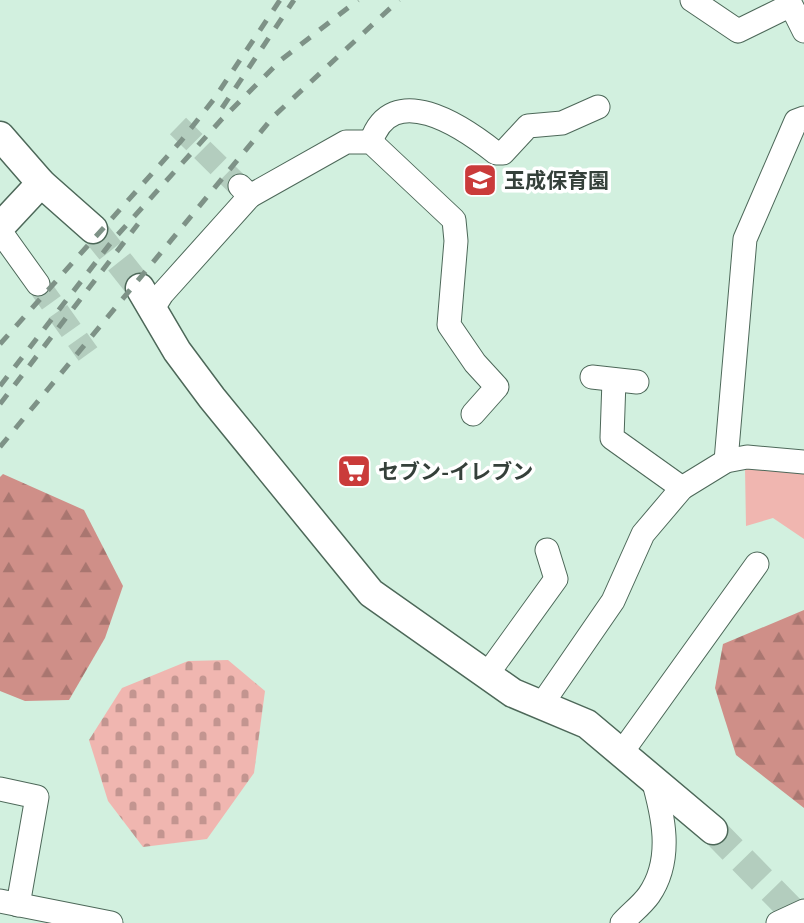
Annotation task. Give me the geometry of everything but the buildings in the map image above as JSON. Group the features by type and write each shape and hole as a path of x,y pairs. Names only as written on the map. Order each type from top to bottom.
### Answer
{"street":[{"path":"692,0 738,32 791,5 804,32"},
{"path":"371,142 381,121 390,113 401,109 466,129 496,153 502,153 528,126 562,123 598,107"},
{"path":"726,461 745,239 796,121 804,118"},
{"path":"0,136 41,183 93,229"},
{"path":"473,414 497,387 475,363 449,325 456,241 454,220 371,142 346,142 245,191 162,294 146,299 212,398 371,593 513,693 587,724 713,830"},
{"path":"38,284 0,229 41,183"},
{"path":"614,380 612,439 682,488"},
{"path":"542,704 614,601 643,534 682,488 726,461 747,457 804,462"},
{"path":"486,676 556,579 547,550"},
{"path":"622,752 757,564"},
{"path":"622,923 649,894 662,863 664,819 652,776"},
{"path":"0,789 37,797 9,903 111,923"},
{"path":"778,923 804,911"}],"green space":[{"path":"745,468 804,471 804,539 773,518 746,526"},
{"path":"3,474 84,510 123,586 105,638 69,700 25,701 0,691 0,477"},
{"path":"804,610 804,808 736,755 715,688 723,644"},
{"path":"228,660 265,691 254,773 207,839 143,847 108,801 89,740 122,688 188,661"}],"tunnel":[{"path":"178,126 239,186"},
{"path":"93,229 140,288"},
{"path":"38,284 88,354"},
{"path":"713,830 804,923"}],"railway":[{"path":"0,344 181,141 214,99 280,0"},
{"path":"222,108 294,0"},
{"path":"0,386 113,240 221,120 281,60 358,0"},
{"path":"0,447 274,116 399,0"},
{"path":"0,404 138,224"}],"place":[{"name":"玉成保育園","path":"480,180"},
{"name":"セブン-イレブン","path":"354,471"}]}
